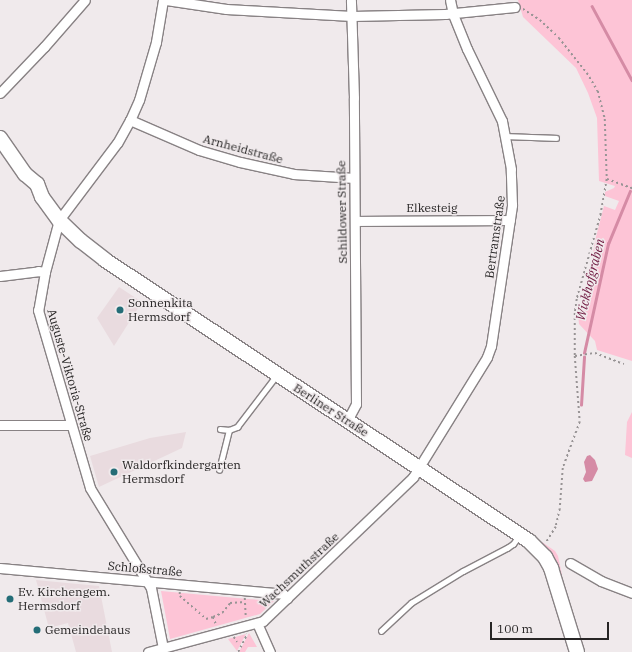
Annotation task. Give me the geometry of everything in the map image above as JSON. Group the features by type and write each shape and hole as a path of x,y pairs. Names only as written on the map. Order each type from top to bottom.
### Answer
{"main road":[{"name":"Berliner Straße","path":"0,138 25,174 31,188 42,197 59,220 81,241 105,260 520,534 539,550 551,568 577,652"}],"street":[{"path":"0,93 44,48 85,0"},
{"name":"Auguste-Viktoria-Straße","path":"163,0 156,42 148,74 130,120 102,164 59,220 45,272 38,310 71,425 92,491 151,588 164,648"},
{"path":"166,0 226,9 357,16 453,14 518,7"},
{"name":"Schildower Straße","path":"348,421 356,404 354,178 357,16 350,0"},
{"name":"Bertramstraße","path":"418,468 487,357 510,220 513,189 506,136 494,104 467,49 453,14 450,0"},
{"name":"Arnheidstraße","path":"130,120 198,150 240,162 294,174 354,178"},
{"name":"Elkesteig","path":"355,221 510,220"},
{"path":"0,276 38,271 45,272"},
{"path":"0,425 71,425"},
{"name":"Wachsmuthstraße","path":"148,652 263,621 408,483 418,468"},
{"path":"570,563 601,581 632,591"},
{"name":"Schloßstraße","path":"0,568 283,594 287,598"},
{"path":"257,623 270,652"}],"lane":[{"path":"506,136 556,138"},
{"path":"220,429 229,430 237,426 247,415 277,374"},
{"path":"219,470 229,430"},
{"path":"381,631 411,603 463,571 507,548 513,544 520,534"}],"path":[{"path":"518,7 540,20 559,38 587,73 598,91 605,119 607,179 601,214 577,299 575,313 575,356 580,422 564,468 560,509 556,527 546,543"},
{"path":"607,179 632,188"},
{"path":"575,356 595,353 624,364"},
{"path":"180,591 180,596 206,619 222,613 230,603 245,602"},
{"path":"245,596 246,620"},
{"path":"213,617 217,628"},
{"path":"238,652 250,631"},
{"path":"233,636 237,642"}],"shaded area":[{"path":"518,0 632,0 632,361 597,350 595,341 579,324 578,314 587,309 584,301 596,237 604,206 615,210 619,201 605,196 605,192 614,188 615,186 599,181 597,118 588,93 576,68 523,17"},
{"name":"Sonnenkita Hermsdorf","path":"119,287 142,302 114,346 97,318"},
{"path":"632,412 632,458 625,455 627,422"},
{"name":"Waldorfkindergarten Hermsdorf","path":"186,432 182,448 99,487 90,456 150,438"},
{"path":"590,455 595,460 598,469 592,481 585,482 583,479 586,472 584,462 587,456"},
{"path":"542,542 555,551 558,556 562,575 559,575 540,544"},
{"path":"36,580 99,586 112,652 76,652 68,623 49,628"},
{"path":"161,591 274,601 260,614 170,639"},
{"path":"249,633 257,647 248,647 245,652 239,652"},
{"path":"246,634 237,651 228,639"}],"waterway":[{"path":"592,6 632,80"},
{"name":"Wickhofgraben","path":"584,353 608,244 630,191"},
{"name":"Wickhofgraben","path":"581,405 584,357"}],"place":[{"name":"Sonnenkita Hermsdorf","path":"120,310"},
{"name":"Waldorfkindergarten Hermsdorf","path":"114,472"},
{"name":"Ev. Kirchengem. Hermsdorf","path":"10,599"},
{"name":"Gemeindehaus","path":"37,630"}]}
